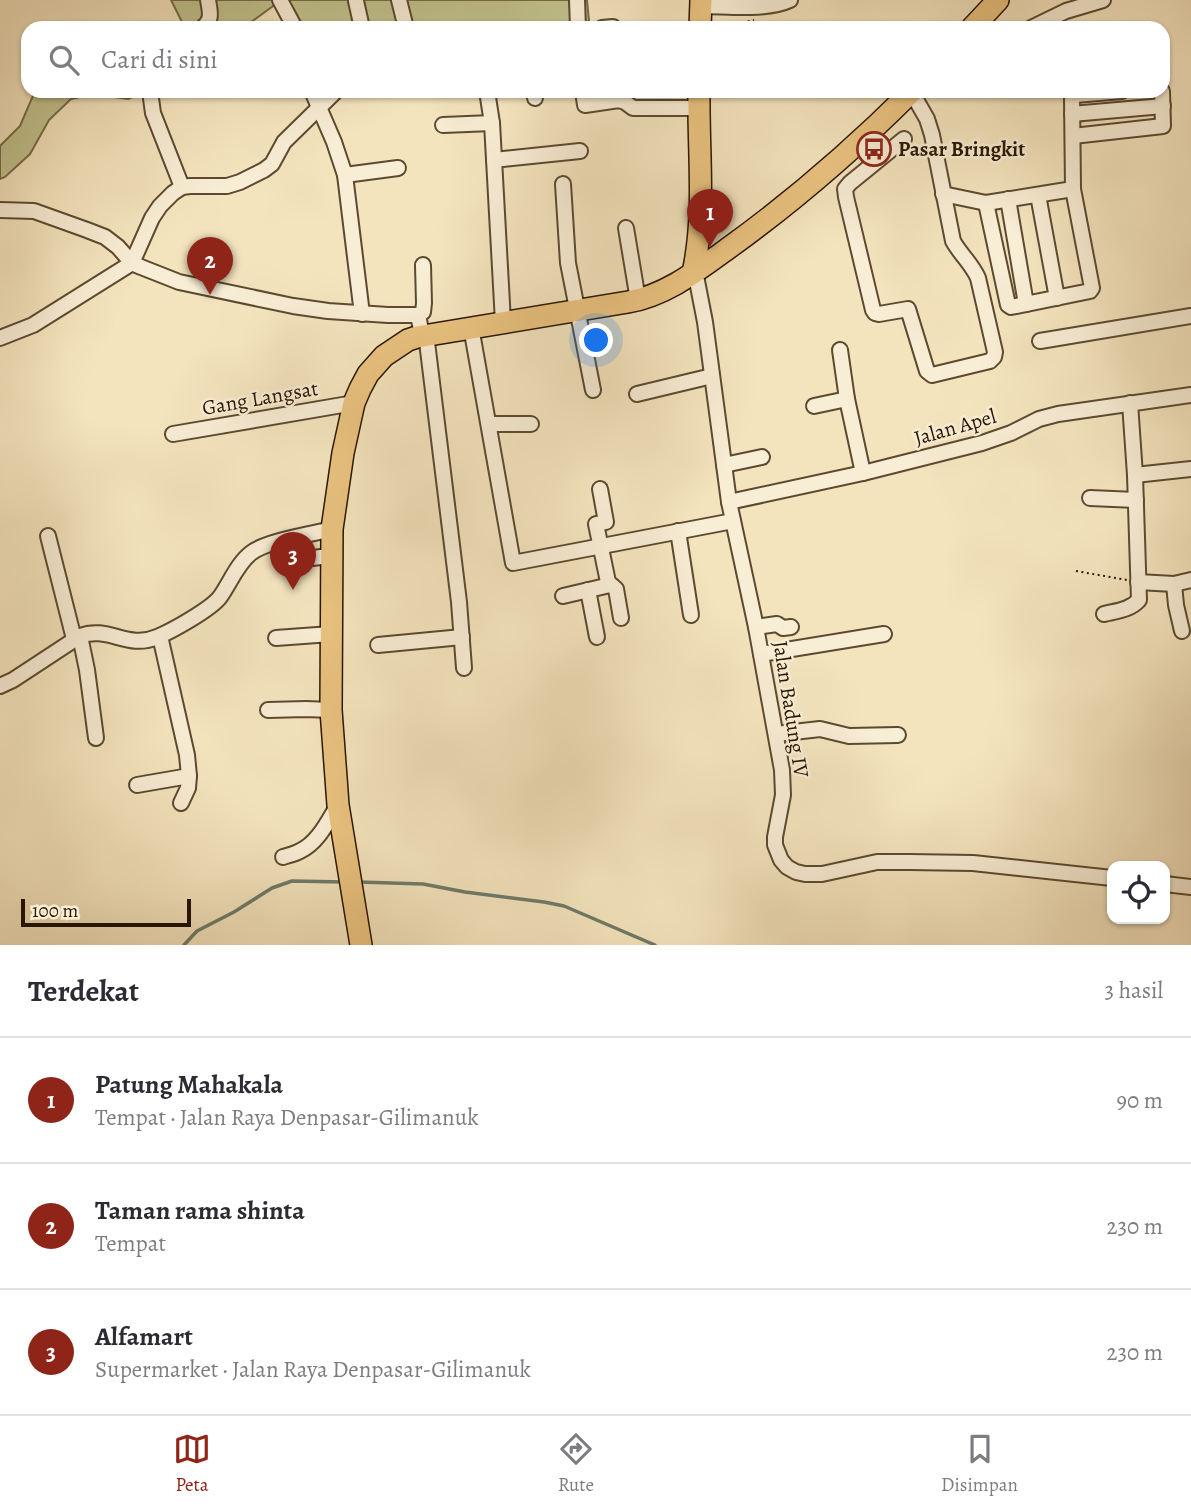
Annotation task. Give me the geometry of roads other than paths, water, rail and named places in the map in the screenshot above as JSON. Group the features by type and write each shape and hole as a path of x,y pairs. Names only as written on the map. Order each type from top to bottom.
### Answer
{"highway":[{"path":"978,21 998,0"},
{"path":"700,21 701,3"},
{"path":"361,945 339,814 331,710 332,529 343,453 360,388 376,364 422,328 471,327 638,300 663,292 736,243 793,200 839,161 904,98"},
{"path":"693,273 701,210 699,99"},
{"path":"701,210 704,223 711,234 722,241 736,243"}],"street":[{"path":"208,0 209,21"},
{"path":"280,0 291,21"},
{"path":"399,0 405,21"},
{"path":"577,0 578,21"},
{"path":"701,3 765,6 790,0"},
{"path":"1045,21 1066,10 1103,0"},
{"path":"356,1 360,21"},
{"path":"151,98 153,113 182,187"},
{"path":"315,98 345,176 362,314"},
{"path":"0,338 33,325 132,262 156,212 182,187 240,183 272,164 284,142 328,98"},
{"path":"488,98 495,160 503,322"},
{"path":"584,98 619,100 633,108 699,99"},
{"path":"904,139 845,189 873,310 880,314 908,309 927,371 932,375 990,361 995,352 978,278 953,241 932,135 927,119 915,98"},
{"path":"986,203 1006,303 1011,307 1087,292 1092,288 1073,189 1073,98"},
{"path":"1073,136 1160,127 1164,124 1162,98"},
{"path":"1072,114 1163,106"},
{"path":"443,125 492,123"},
{"path":"495,160 580,151"},
{"path":"345,176 398,168"},
{"path":"564,184 568,263 593,390"},
{"path":"943,194 986,203 1073,189"},
{"path":"1038,195 1057,298"},
{"path":"1008,199 1027,304"},
{"path":"0,210 34,211 105,237 132,262 178,282 293,306 388,315 422,328"},
{"path":"626,228 638,300"},
{"path":"423,265 422,328 459,602 464,668"},
{"name":"Jalan Badung IV","path":"693,273 703,311 729,502 756,627 782,770 783,795 775,837 781,860 787,867 805,874 822,874 877,862 922,862 973,863 1107,877"},
{"path":"1040,341 1191,316"},
{"path":"471,327 513,563 733,521"},
{"path":"840,350 847,399 863,473"},
{"path":"636,394 712,376"},
{"name":"Jalan Apel","path":"729,502 863,473 982,443 1058,414 1191,395"},
{"path":"814,405 847,399"},
{"name":"Gang Langsat","path":"173,434 354,403"},
{"path":"1104,614 1125,609 1138,602 1139,597 1130,403"},
{"path":"489,424 531,424"},
{"path":"724,465 762,457"},
{"path":"1135,475 1191,469"},
{"path":"600,489 606,522 596,524 608,582 616,589 621,618"},
{"path":"1090,498 1136,499"},
{"path":"0,687 77,638 91,632 137,642 160,636 213,604 244,560 256,550 332,529"},
{"path":"678,531 691,615"},
{"path":"48,536 87,670 96,738"},
{"path":"283,561 331,556"},
{"path":"1138,577 1174,584 1191,580"},
{"path":"1174,584 1182,631"},
{"path":"563,596 610,585"},
{"path":"588,590 597,637"},
{"path":"756,627 777,624 783,628 791,627"},
{"path":"276,638 331,634"},
{"path":"761,654 884,634"},
{"path":"160,636 187,755 188,788 181,803"},
{"path":"378,645 461,637"},
{"path":"268,710 331,710"},
{"path":"776,734 820,729 849,736 898,735"},
{"path":"137,785 189,776"},
{"path":"283,857 302,851 339,814"},
{"path":"1170,885 1191,887"}],"waterway":[{"path":"184,945 197,931 272,888 292,881 344,882"},
{"path":"359,882 423,884 564,906 655,945"}],"place":[{"name":"Pasar Bringkit","path":"874,149"},
{"name":"Patung Mahakala","path":"710,247"},
{"name":"Taman rama shinta","path":"210,295"},
{"name":"Alfamart","path":"293,590"}]}
